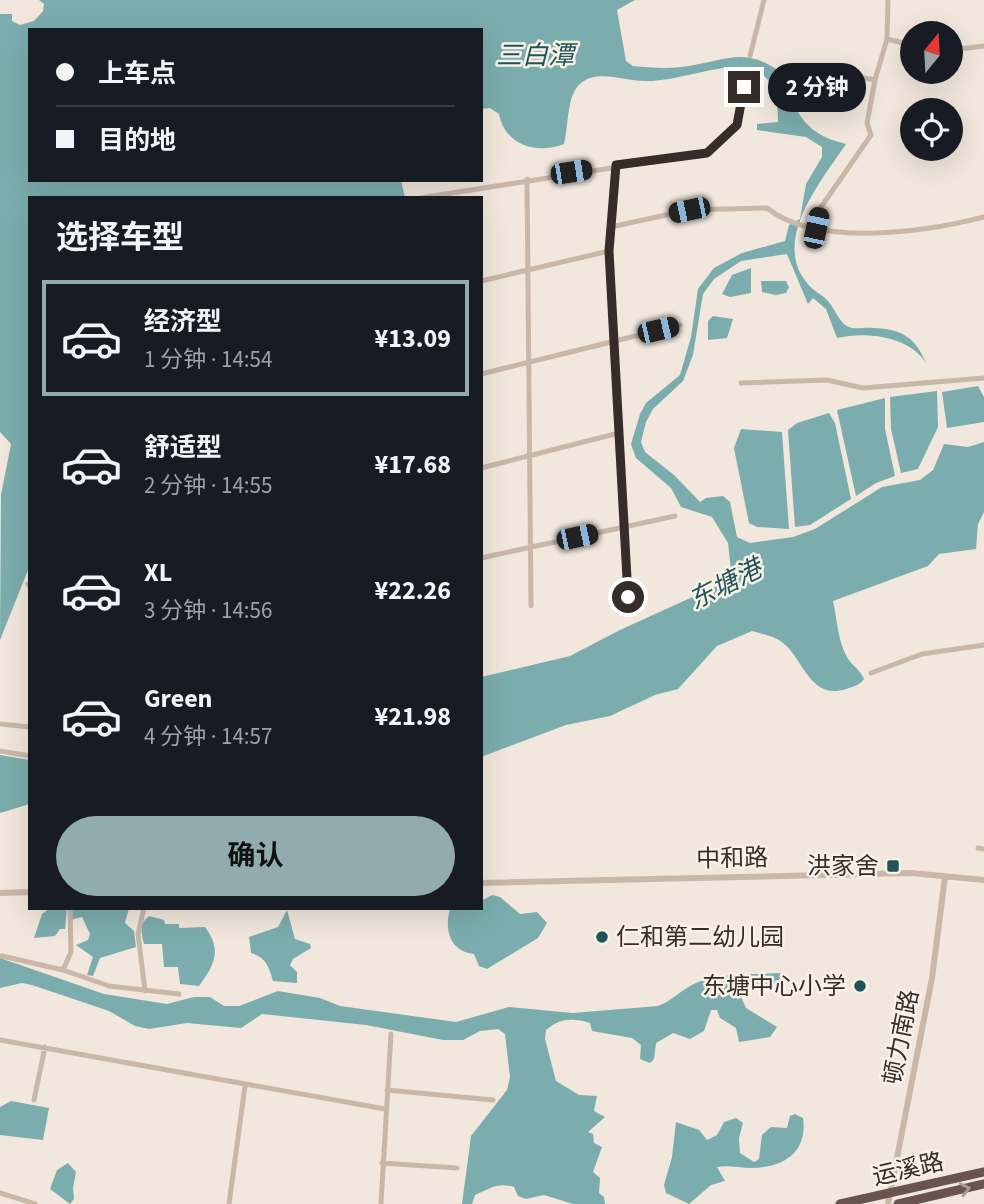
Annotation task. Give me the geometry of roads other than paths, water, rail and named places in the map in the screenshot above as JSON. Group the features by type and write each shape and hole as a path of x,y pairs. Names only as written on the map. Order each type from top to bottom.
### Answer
{"highway":[{"name":"运溪路","path":"841,1204 984,1172"},
{"name":"运溪路","path":"898,1204 984,1185"}],"street":[{"path":"750,56 764,0"},
{"path":"816,228 819,210 871,135 867,123 875,80 887,39 888,0"},
{"path":"887,39 900,42"},
{"path":"963,48 984,46"},
{"path":"431,196 616,165 707,153 737,125 747,69"},
{"path":"822,90 830,72 875,80"},
{"path":"616,165 609,251 628,597"},
{"path":"527,179 531,606"},
{"path":"611,227 689,210 766,208 776,216 816,228 879,234 939,229 984,217"},
{"path":"483,281 609,251"},
{"path":"483,373 680,325"},
{"path":"741,383 827,380 863,388 984,377"},
{"path":"483,467 619,433"},
{"path":"483,558 675,516"},
{"path":"871,673 922,654 984,645"},
{"path":"0,724 28,727"},
{"path":"0,751 28,756"},
{"name":"中和路","path":"483,883 911,873 984,880"},
{"name":"顿力南路","path":"888,1204 932,978 945,877"},
{"path":"0,893 28,892"},
{"path":"63,970 71,952 70,910"},
{"path":"144,910 138,934 145,991"},
{"path":"2,956 63,970 109,986 179,994"},
{"path":"381,1204 391,1034"},
{"path":"0,1040 385,1109"},
{"path":"34,1100 45,1047"},
{"path":"229,1204 245,1086"},
{"path":"387,1090 493,1100"},
{"path":"383,1163 457,1168"},
{"path":"0,1193 35,1204"}],"water":[{"path":"39,0 635,0 617,10 626,61 633,66 675,68 745,57 756,59 779,71 804,64 813,69 811,77 783,83 794,106 813,130 846,144 804,211 797,230 797,266 811,288 827,300 844,324 852,328 883,329 900,333 912,341 926,363 919,354 898,341 860,335 837,338 826,309 813,298 808,304 787,254 741,261 714,279 703,294 693,355 683,381 653,409 646,422 641,442 645,452 674,475 700,502 706,498 723,496 730,502 737,537 750,543 793,537 815,529 882,487 920,480 933,470 944,444 968,447 984,442 984,512 978,524 976,549 939,554 928,566 833,601 844,651 864,679 856,686 834,691 824,689 808,676 783,643 752,631 717,646 678,689 655,695 610,716 566,725 483,756 483,677 570,656 732,579 728,543 712,517 681,507 671,488 636,458 631,444 646,403 680,375 691,337 698,289 714,268 742,253 785,241 789,225 800,219 806,184 822,157 822,147 806,137 757,130 757,124 778,122 775,94 765,77 750,69 731,67 665,80 644,81 603,76 588,79 576,88 573,95 564,144 543,148 523,145 508,133 499,114 490,108 483,109 483,28 28,28 28,182 401,182 405,196 28,196 28,570 0,640 1,495 11,444 0,432 0,14 12,14 12,21 20,25 34,21 43,11 44,4"},
{"path":"751,268 751,293 730,297 722,294 732,275"},
{"path":"761,281 786,281 789,287 786,293 776,295 762,292"},
{"path":"713,316 733,319 727,338 708,340 708,321"},
{"path":"978,386 984,397 984,422 947,428 942,392"},
{"path":"937,391 938,427 918,469 901,473 891,429 890,397"},
{"path":"885,398 885,429 895,476 876,483 856,496 837,410"},
{"path":"829,413 835,423 851,499 810,525 795,527 788,430 797,423"},
{"path":"741,429 782,432 789,529 757,527 749,523 734,448"},
{"path":"0,755 28,760 28,805 0,813"},
{"path":"492,895 500,897 520,914 537,912 547,923 538,938 487,969 479,966 474,954 459,949 454,944 448,924 450,910 483,910 483,900"},
{"path":"47,910 67,910 65,929 60,929 55,936 34,938 42,914"},
{"path":"72,910 128,910 125,923 134,931 136,947 100,958 93,976 87,975 93,957 76,945 88,940 90,934 82,917 71,920"},
{"path":"287,910 295,939 310,944 311,948 293,959 290,965 297,972 297,983 273,981 266,963 251,953 249,937 278,927"},
{"path":"149,916 164,920 165,924 179,924 179,928 205,927 215,950 209,971 199,986 180,984 178,967 164,967 162,944 144,944 142,928"},
{"path":"0,958 104,994 167,1004 194,997 210,997 224,1006 239,1006 278,991 320,998 340,1006 456,1022 509,1007 573,1013 658,1006 705,979 726,976 780,973 781,982 747,991 741,997 746,1008 777,1027 770,1037 739,1042 736,1028 720,1018 717,1010 711,1010 704,1031 690,1039 673,1033 656,1043 654,1059 650,1063 640,1059 641,1045 632,1038 592,1031 590,1023 578,1020 562,1021 551,1026 546,1030 545,1039 556,1081 579,1095 597,1096 594,1111 605,1117 588,1132 593,1134 594,1143 602,1147 593,1172 600,1178 599,1193 604,1197 605,1204 573,1204 544,1195 526,1199 518,1196 514,1187 503,1185 475,1195 472,1204 462,1204 471,1136 507,1090 510,1077 505,1034 498,1029 480,1031 463,1040 443,1040 366,1025 262,1014 241,1028 187,1023 149,1029 135,1026 109,1011 32,985 22,983 0,988"},
{"path":"11,1101 49,1108 43,1140 0,1135 0,1107"},
{"path":"795,1114 803,1118 804,1130 797,1149 783,1161 763,1167 717,1167 725,1181 711,1185 689,1204 666,1193 664,1185 672,1157 676,1122 699,1130 707,1140 717,1135 724,1122 736,1118 743,1123 739,1138 740,1153 754,1162 759,1159 762,1135 771,1127 787,1128 790,1116"},
{"path":"68,1163 76,1172 74,1199 70,1204 50,1189 57,1170"}],"place":[{"name":"洪家舍","path":"893,866"},
{"name":"仁和第二幼儿园","path":"602,937"},
{"name":"东塘中心小学","path":"860,986"}],"water label":[{"name":"三白潭","path":"535,55"},
{"name":"东塘港","path":"725,584"}]}
